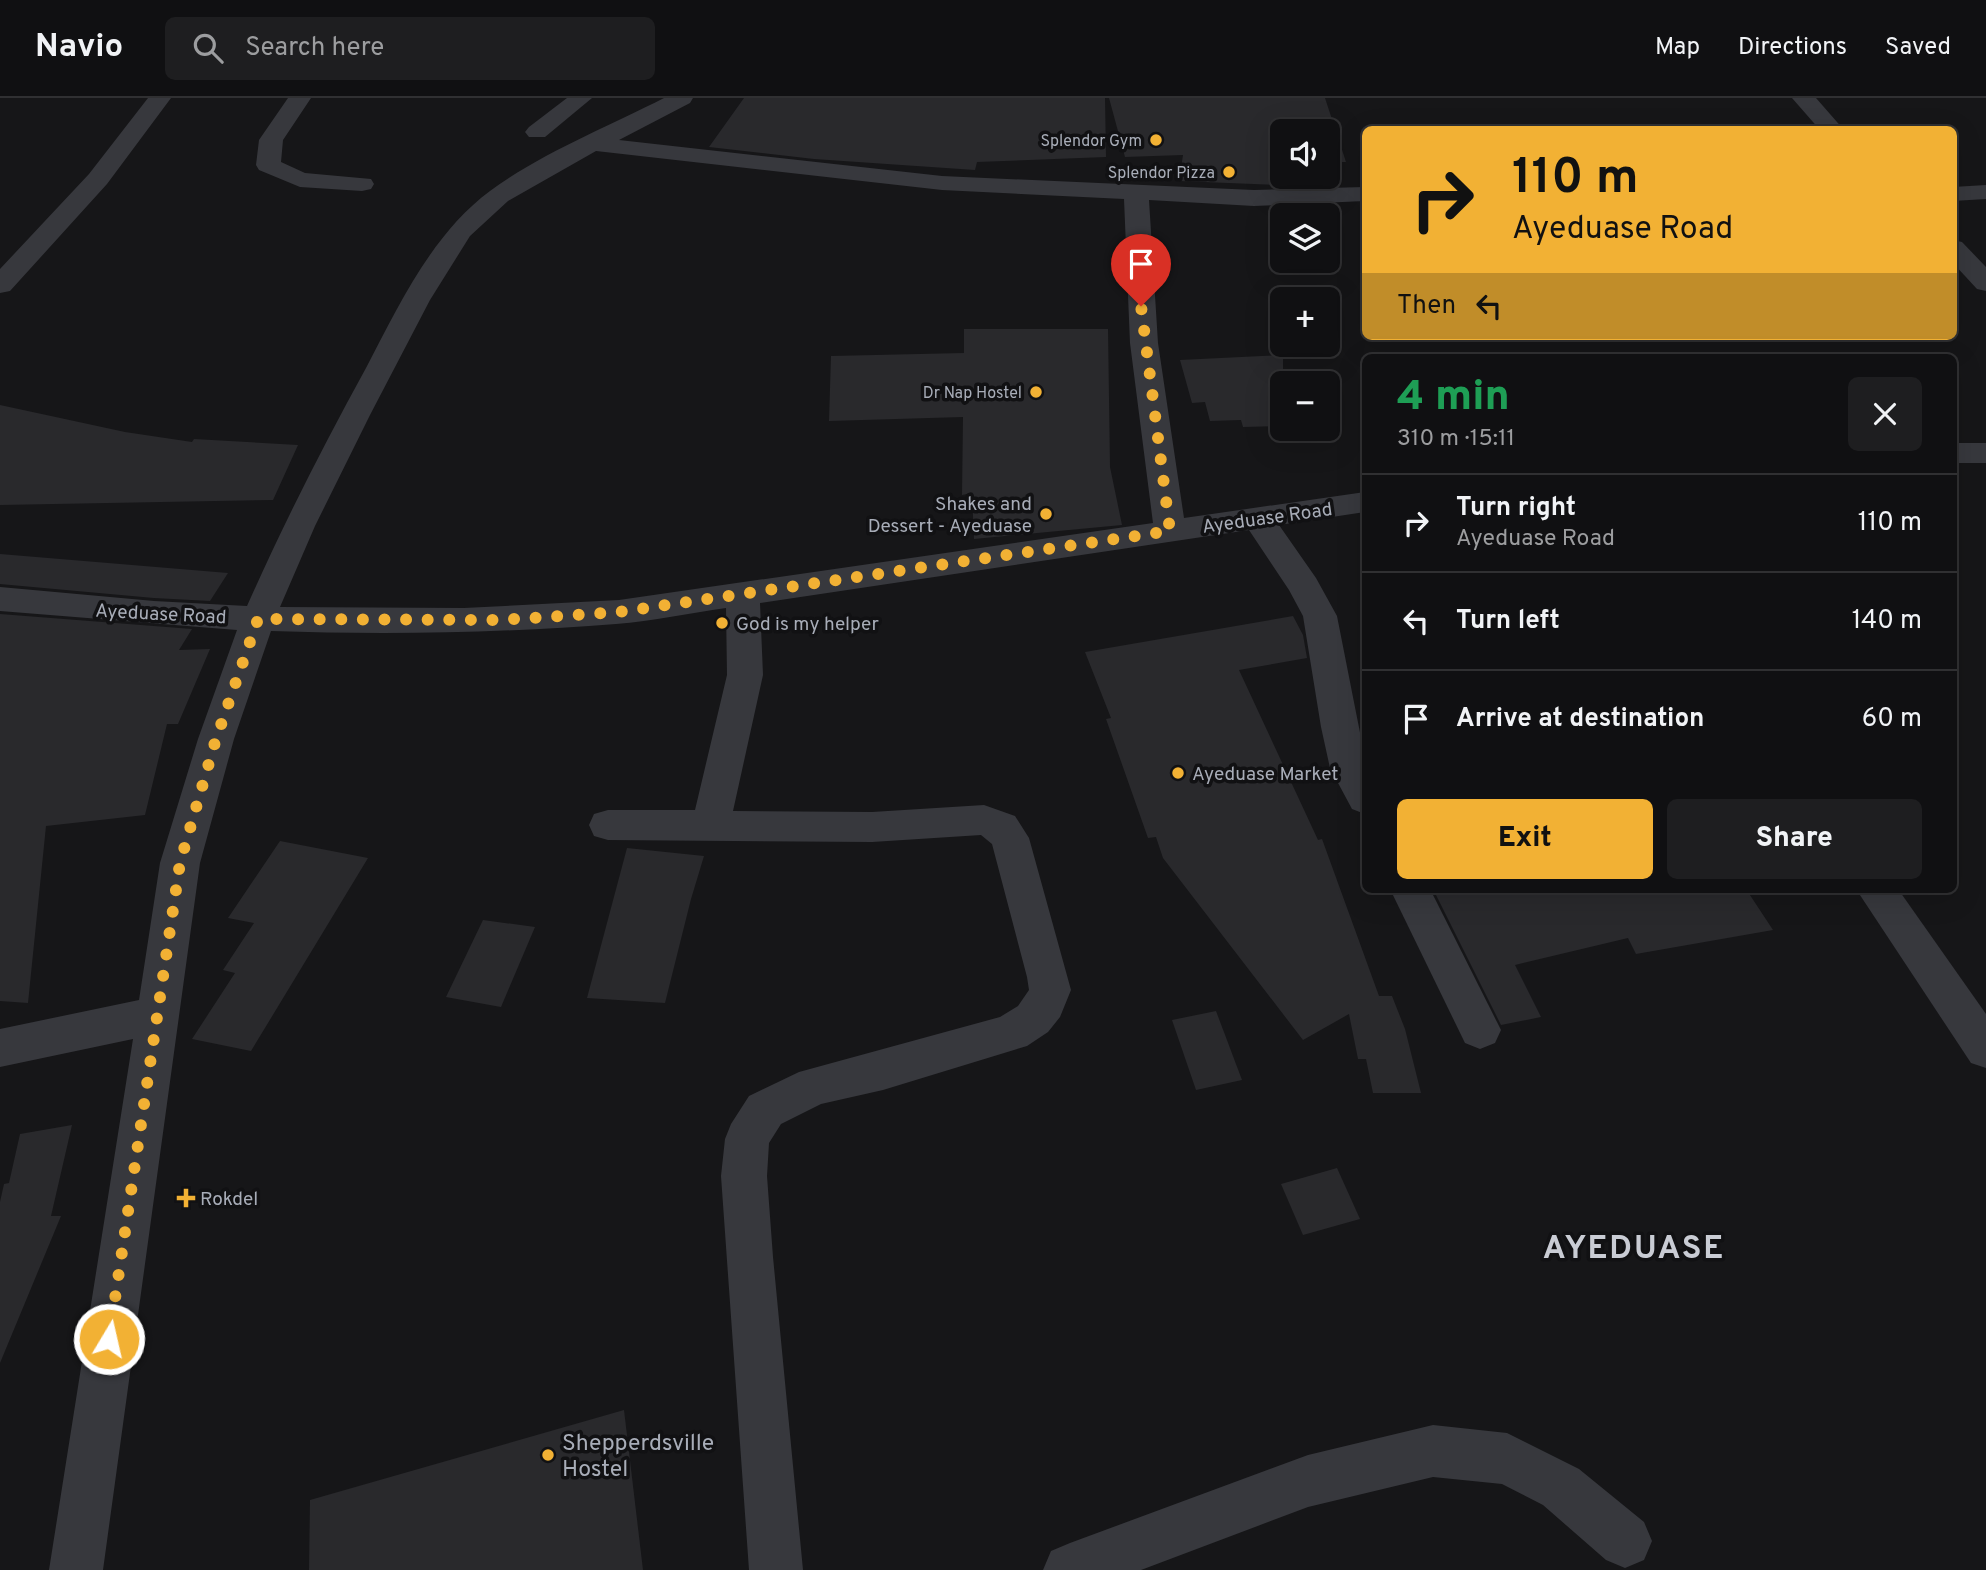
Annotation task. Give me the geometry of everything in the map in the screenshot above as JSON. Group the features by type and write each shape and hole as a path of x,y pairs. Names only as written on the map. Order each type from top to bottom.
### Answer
{"street":[{"path":"0,285 98,179 160,98"},
{"path":"300,98 271,140 268,165 300,180 362,184"},
{"path":"537,132 581,98"},
{"path":"76,1570 180,863 216,739 258,619 299,526 355,415 416,300 460,231 499,196 682,98"},
{"path":"1803,98 1829,126"},
{"path":"594,144 942,183 1254,198 1362,194"},
{"path":"1957,194 1986,192"},
{"path":"1136,194 1144,343 1170,531"},
{"path":"1957,252 1986,283"},
{"path":"1957,453 1986,453"},
{"name":"Ayeduase Road","path":"0,599 92,609 258,619 501,620 619,612 1259,520 1362,503"},
{"path":"1259,520 1304,586 1320,616 1339,727 1349,768 1362,793"},
{"path":"710,826 745,675 743,594"},
{"path":"608,825 872,827 984,820 996,825 1010,838 1050,990 1045,1004 1034,1018 1012,1033 883,1070 814,1086 765,1110 747,1139 744,1176 749,1257 776,1570"},
{"path":"1412,893 1480,1030"},
{"path":"1879,893 1986,1049"},
{"path":"0,1048 157,1015"},
{"path":"1070,1570 1308,1481 1433,1451 1507,1459 1561,1487 1625,1541"}],"building":[{"path":"744,98 1105,98 1106,157 977,162 975,170 814,159 709,147"},
{"path":"1109,98 1325,98 1332,119 1270,119 1270,185 1179,181 1183,155 1125,157"},
{"path":"1340,144 1346,162 1340,162"},
{"path":"964,329 1108,329 1110,467 1122,525 974,539 972,493 962,495 963,417 829,421 831,356 964,353"},
{"path":"1283,357 1283,371 1270,371 1270,426 1243,427 1241,420 1210,421 1205,402 1192,403 1180,360"},
{"path":"0,405 125,432 192,442 194,439 298,445 273,500 0,505"},
{"path":"0,554 228,573 210,601 154,598 0,584"},
{"path":"0,614 192,629 179,650 210,649 178,724 167,724 145,815 46,826 28,1003 0,1001"},
{"path":"1293,616 1303,635 1307,658 1239,670 1318,840 1322,839 1379,996 1392,996 1405,1029 1421,1093 1373,1093 1366,1059 1358,1059 1349,1014 1303,1040 1163,858 1156,837 1148,838 1106,719 1111,718 1085,652"},
{"path":"280,841 368,858 251,1051 192,1039 235,973 223,970 254,923 228,918"},
{"path":"627,848 704,856 665,1003 587,998"},
{"path":"1435,893 1749,893 1773,930 1636,954 1628,938 1515,965 1541,1017 1501,1025"},
{"path":"483,920 535,927 501,1007 446,997"},
{"path":"1216,1011 1242,1080 1196,1090 1172,1020"},
{"path":"72,1125 51,1216 61,1216 0,1363 0,1202 4,1184 9,1183 20,1134"},
{"path":"1337,1168 1360,1219 1303,1235 1281,1184"},
{"name":"Shepperdsville Hostel","path":"624,1410 643,1570 309,1570 310,1500"}],"place":[{"name":"Splendor Gym","path":"1156,140"},
{"name":"Splendor Pizza","path":"1229,172"},
{"name":"Dr Nap Hostel","path":"1036,392"},
{"name":"Shakes and Dessert - Ayeduase","path":"1046,514"},
{"name":"God is my helper","path":"722,623"},
{"name":"Ayeduase Market","path":"1178,773"},
{"name":"Rokdel","path":"186,1198"},
{"name":"Shepperdsville Hostel","path":"548,1455"}],"district":[{"name":"AYEDUASE","path":"1634,1247"}],"route":[{"path":"109,1339 180,863 216,739 258,619 501,620 619,612 1170,531 1141,306"}]}
